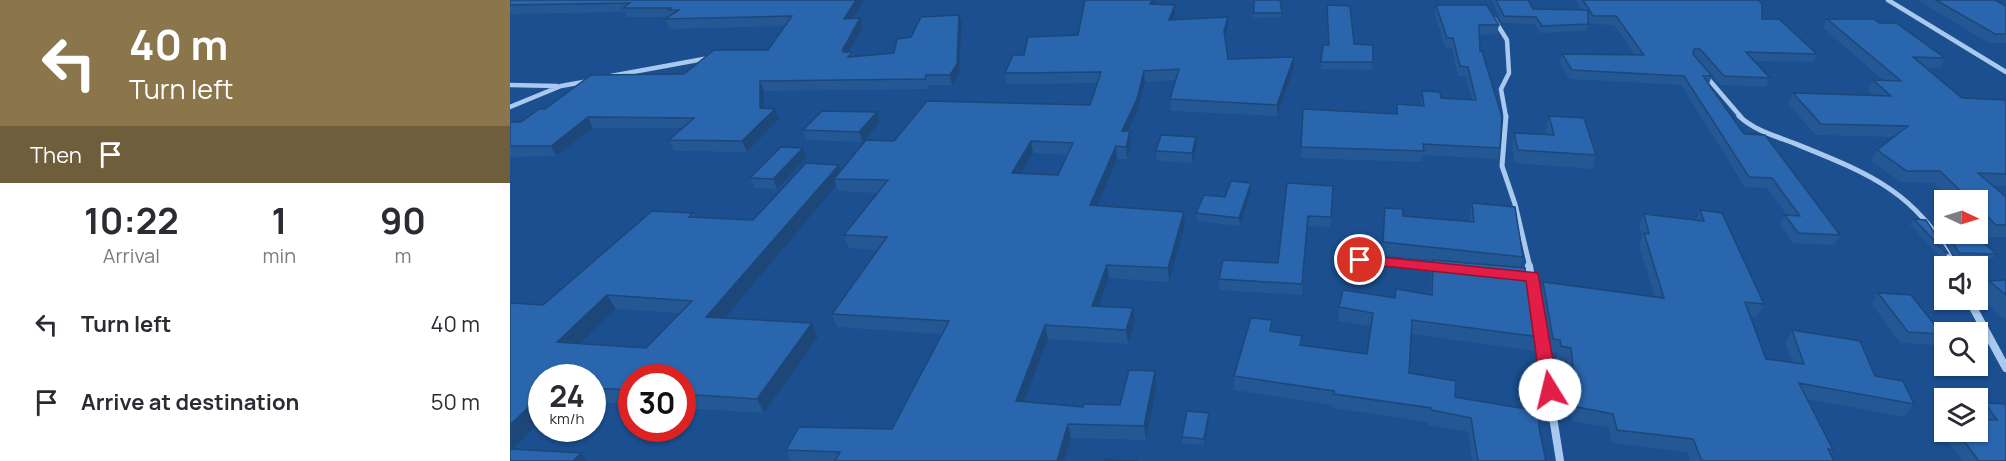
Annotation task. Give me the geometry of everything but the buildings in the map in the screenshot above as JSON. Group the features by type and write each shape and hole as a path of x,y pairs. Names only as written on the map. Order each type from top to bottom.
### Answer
{"street":[{"path":"1888,0 2006,72"},
{"path":"1490,12 1507,40 1509,73 1501,89 1507,122 1502,166 1515,204 1532,277 1560,461"},
{"path":"605,77 709,58"},
{"path":"1701,69 1750,125 1839,161 1887,184 1922,211 1947,246 1951,256"},
{"path":"510,85 561,86 594,80"},
{"path":"510,107 561,86"},
{"path":"1360,260 1452,269"},
{"path":"1521,276 1532,277"},
{"path":"1974,310 2006,368"}],"route":[{"path":"1360,260 1532,277 1550,390"}]}
